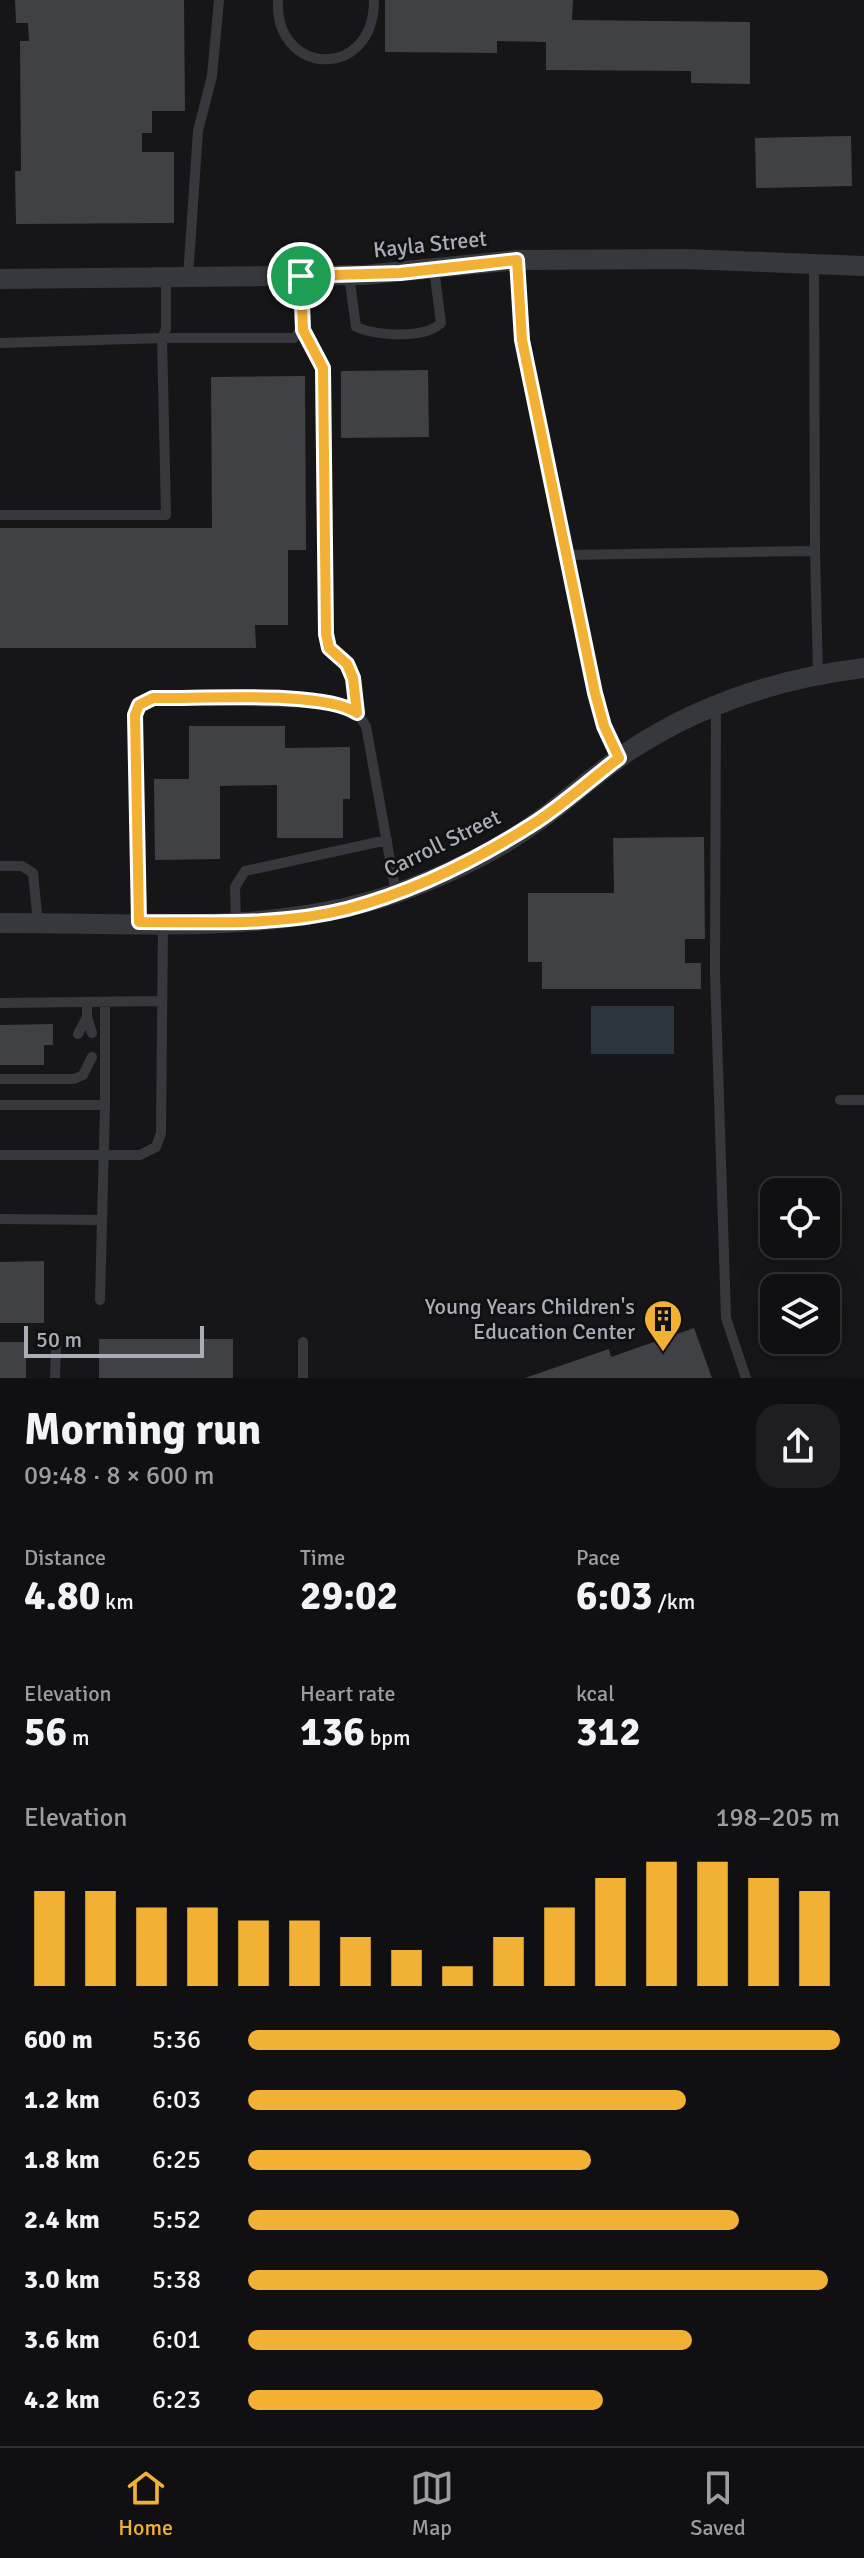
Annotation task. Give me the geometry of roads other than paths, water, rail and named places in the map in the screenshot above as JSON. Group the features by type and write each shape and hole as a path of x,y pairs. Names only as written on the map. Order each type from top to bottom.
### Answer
{"street":[{"name":"Kayla Street","path":"0,279 349,275 517,260 685,259 864,266"},
{"name":"Carroll Street","path":"0,923 236,921 323,913 396,893 479,857 540,820 619,758 658,733 716,705 818,673 864,668"}],"lane":[{"path":"188,277 198,131 212,76 219,0"},
{"path":"278,0 285,36 297,49 323,60 340,60 354,52 374,19 374,0"},
{"path":"517,260 522,340 598,704 619,758"},
{"path":"814,265 818,673"},
{"path":"349,275 356,327 368,332 426,332 441,323 434,269"},
{"path":"301,276 303,330 323,368 326,634 329,648 347,664 353,678 357,713"},
{"path":"0,515 166,515 162,338 166,329 166,277"},
{"path":"0,343 294,338 303,330"},
{"path":"567,555 815,551"},
{"path":"139,922 135,715 139,705 153,698 311,701 344,704 357,713 366,726 396,893"},
{"path":"716,705 715,973 726,1318 746,1378"},
{"path":"236,921 235,887 245,871 387,840"},
{"path":"0,866 22,866 33,873 38,923"},
{"path":"0,1155 140,1155 156,1147 161,1133 163,922"},
{"path":"0,1003 162,1001"},
{"path":"87,1002 92,1033"},
{"path":"100,1300 105,1002"},
{"path":"78,1034 87,1017"},
{"path":"77,1057 85,1069"},
{"path":"0,1079 74,1079 83,1075 92,1057"},
{"path":"840,1100 864,1100"},
{"path":"0,1105 105,1105"},
{"path":"0,1219 101,1220"},
{"path":"303,1342 303,1378"},
{"path":"55,1378 56,1345"}],"place":[{"name":"Young Years Children's Education Center","path":"663,1353"}]}
